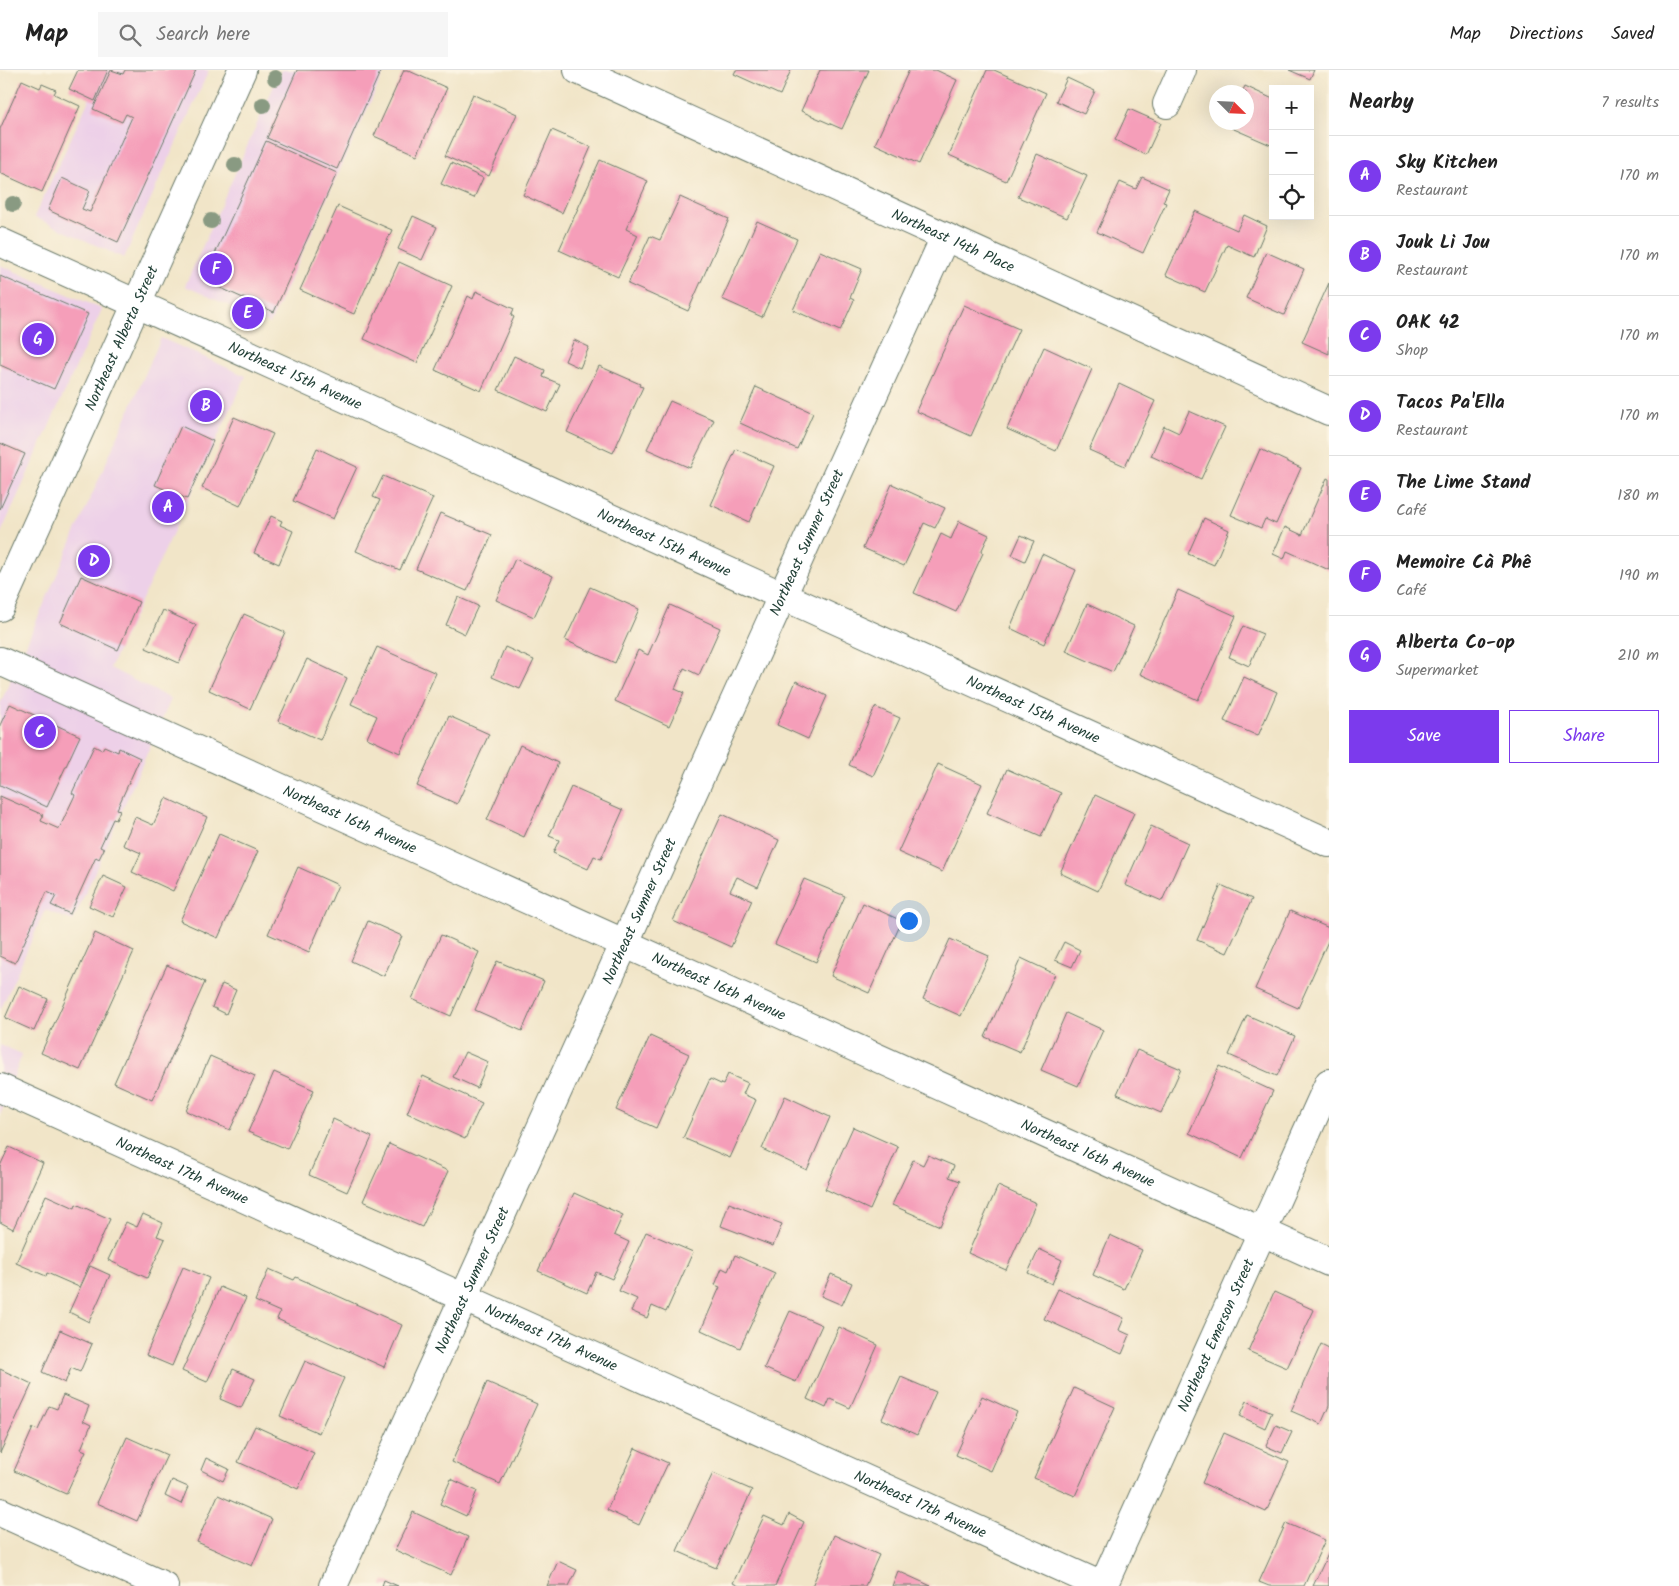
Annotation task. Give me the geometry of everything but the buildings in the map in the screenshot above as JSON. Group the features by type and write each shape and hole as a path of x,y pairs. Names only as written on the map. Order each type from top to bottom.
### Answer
{"street":[{"name":"Northeast Alberta Street","path":"0,607 242,70"},
{"name":"Northeast 14th Place","path":"578,70 1329,411"},
{"path":"1167,104 1182,70"},
{"name":"Northeast Sumner Street","path":"333,1586 465,1299 945,237"},
{"name":"Northeast 15th Avenue","path":"0,242 1329,843"},
{"name":"Northeast 16th Avenue","path":"0,661 1329,1262"},
{"name":"Northeast Emerson Street","path":"1102,1586 1329,1084"},
{"name":"Northeast 17th Avenue","path":"0,1088 1102,1586"},
{"path":"0,1512 164,1586"}],"shaded area":[{"path":"103,70 209,70 124,258 34,217"},
{"path":"281,70 385,70 270,324 185,286"},
{"path":"0,265 102,309 0,535"},
{"path":"161,338 246,376 110,668 171,699 73,921 45,910 0,1011 0,704"},
{"path":"0,1045 22,1054 0,1116"}],"place":[{"name":"Memoire Cà Phê","path":"216,269"},
{"name":"The Lime Stand","path":"248,313"},
{"name":"Alberta Co-op","path":"38,339"},
{"name":"Jouk Li Jou","path":"206,406"},
{"name":"Sky Kitchen","path":"168,507"},
{"name":"Tacos Pa'Ella","path":"94,561"},
{"name":"OAK 42","path":"40,732"}]}
